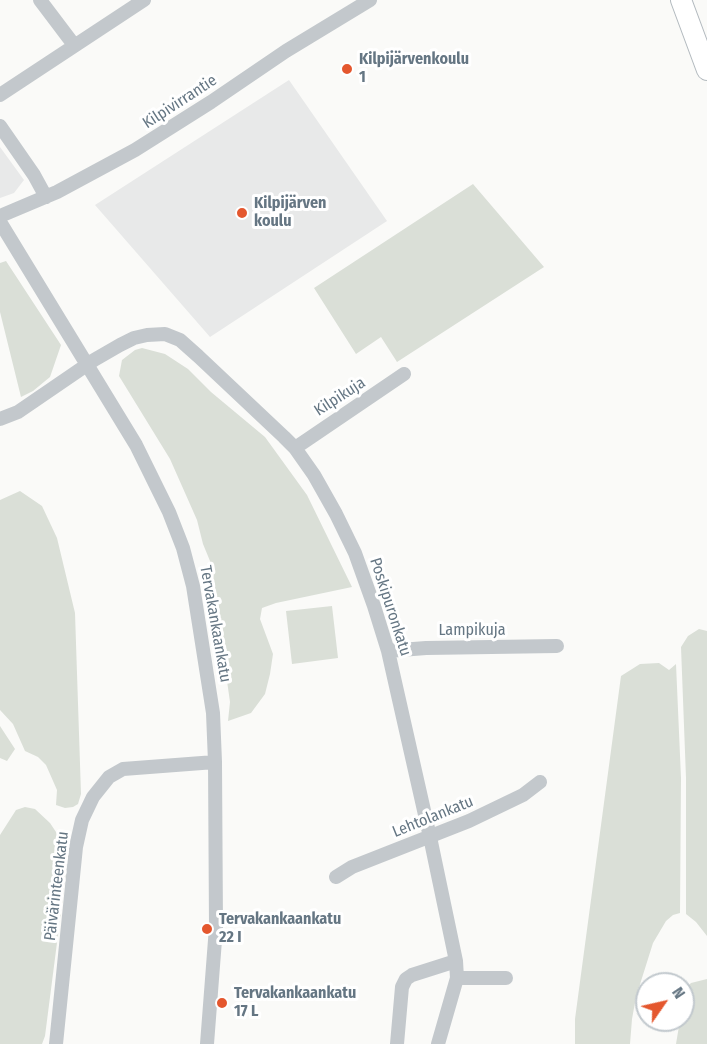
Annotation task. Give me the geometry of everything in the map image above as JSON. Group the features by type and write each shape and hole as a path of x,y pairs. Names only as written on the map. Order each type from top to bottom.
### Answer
{"street":[{"path":"40,0 74,45"},
{"path":"0,95 144,0"},
{"name":"Kilpivirrantie","path":"0,216 46,197 135,150 286,51 370,0"},
{"path":"681,0 707,70"},
{"path":"0,126 34,175 46,197"},
{"name":"Tervakankaankatu","path":"0,222 136,445 183,548 193,586 213,713 215,762 216,927 207,1044"},
{"name":"Poskipuronkatu","path":"0,419 18,412 86,366 134,338 157,333 165,334 180,340 198,356 295,448 314,475 364,575 388,651 430,837 456,961 457,978 438,1044"},
{"name":"Kilpikuja","path":"295,448 404,374"},
{"name":"Lampikuja","path":"388,651 426,648 557,646"},
{"name":"Päivärinteenkatu","path":"56,1044 76,847 82,820 93,797 109,777 123,769 215,762"},
{"name":"Lehtolankatu","path":"336,877 352,867 469,821 523,795 540,782"},
{"path":"397,1044 402,987 406,979 456,961"},
{"path":"457,978 506,978"}],"shaded area":[{"name":"Kilpijärven koulu","path":"289,80 387,221 210,337 95,205"},
{"path":"0,147 24,180 14,193 0,198"},
{"path":"473,184 544,267 397,362 381,337 356,354 314,288"},
{"path":"6,261 61,345 50,377 33,391 21,397 0,312 0,263"},
{"path":"142,348 165,354 188,369 211,392 265,437 307,495 352,587 262,608 260,619 273,654 265,694 251,713 228,721 230,702 210,561 197,520 170,459 119,376 122,360 135,350"},
{"path":"20,491 42,506 57,538 75,613 81,794 78,804 73,807 65,808 56,805 57,790 46,765 38,757 25,751 13,724 0,710 0,500"},
{"path":"332,606 338,658 292,664 286,611"},
{"path":"699,629 707,631 707,936 686,914 686,778 681,647 688,636"},
{"path":"659,663 669,670 676,664 681,778 680,913 666,921 653,943 644,972 635,972 635,1002 630,1044 575,1044 575,1019 621,676 640,664"},
{"path":"0,726 15,749 7,761 0,758"},
{"path":"25,807 35,809 50,823 62,841 68,857 45,1036 42,1044 0,1044 0,835 16,810"},
{"path":"707,979 707,1044 676,1044 678,1032 695,1032 695,982"}],"place":[{"name":"Kilpijärvenkoulu 1","path":"347,69"},
{"name":"Kilpijärven koulu","path":"242,213"},
{"name":"Tervakankaankatu 22 I","path":"207,929"},
{"name":"Tervakankaankatu 17 L","path":"222,1003"}]}
